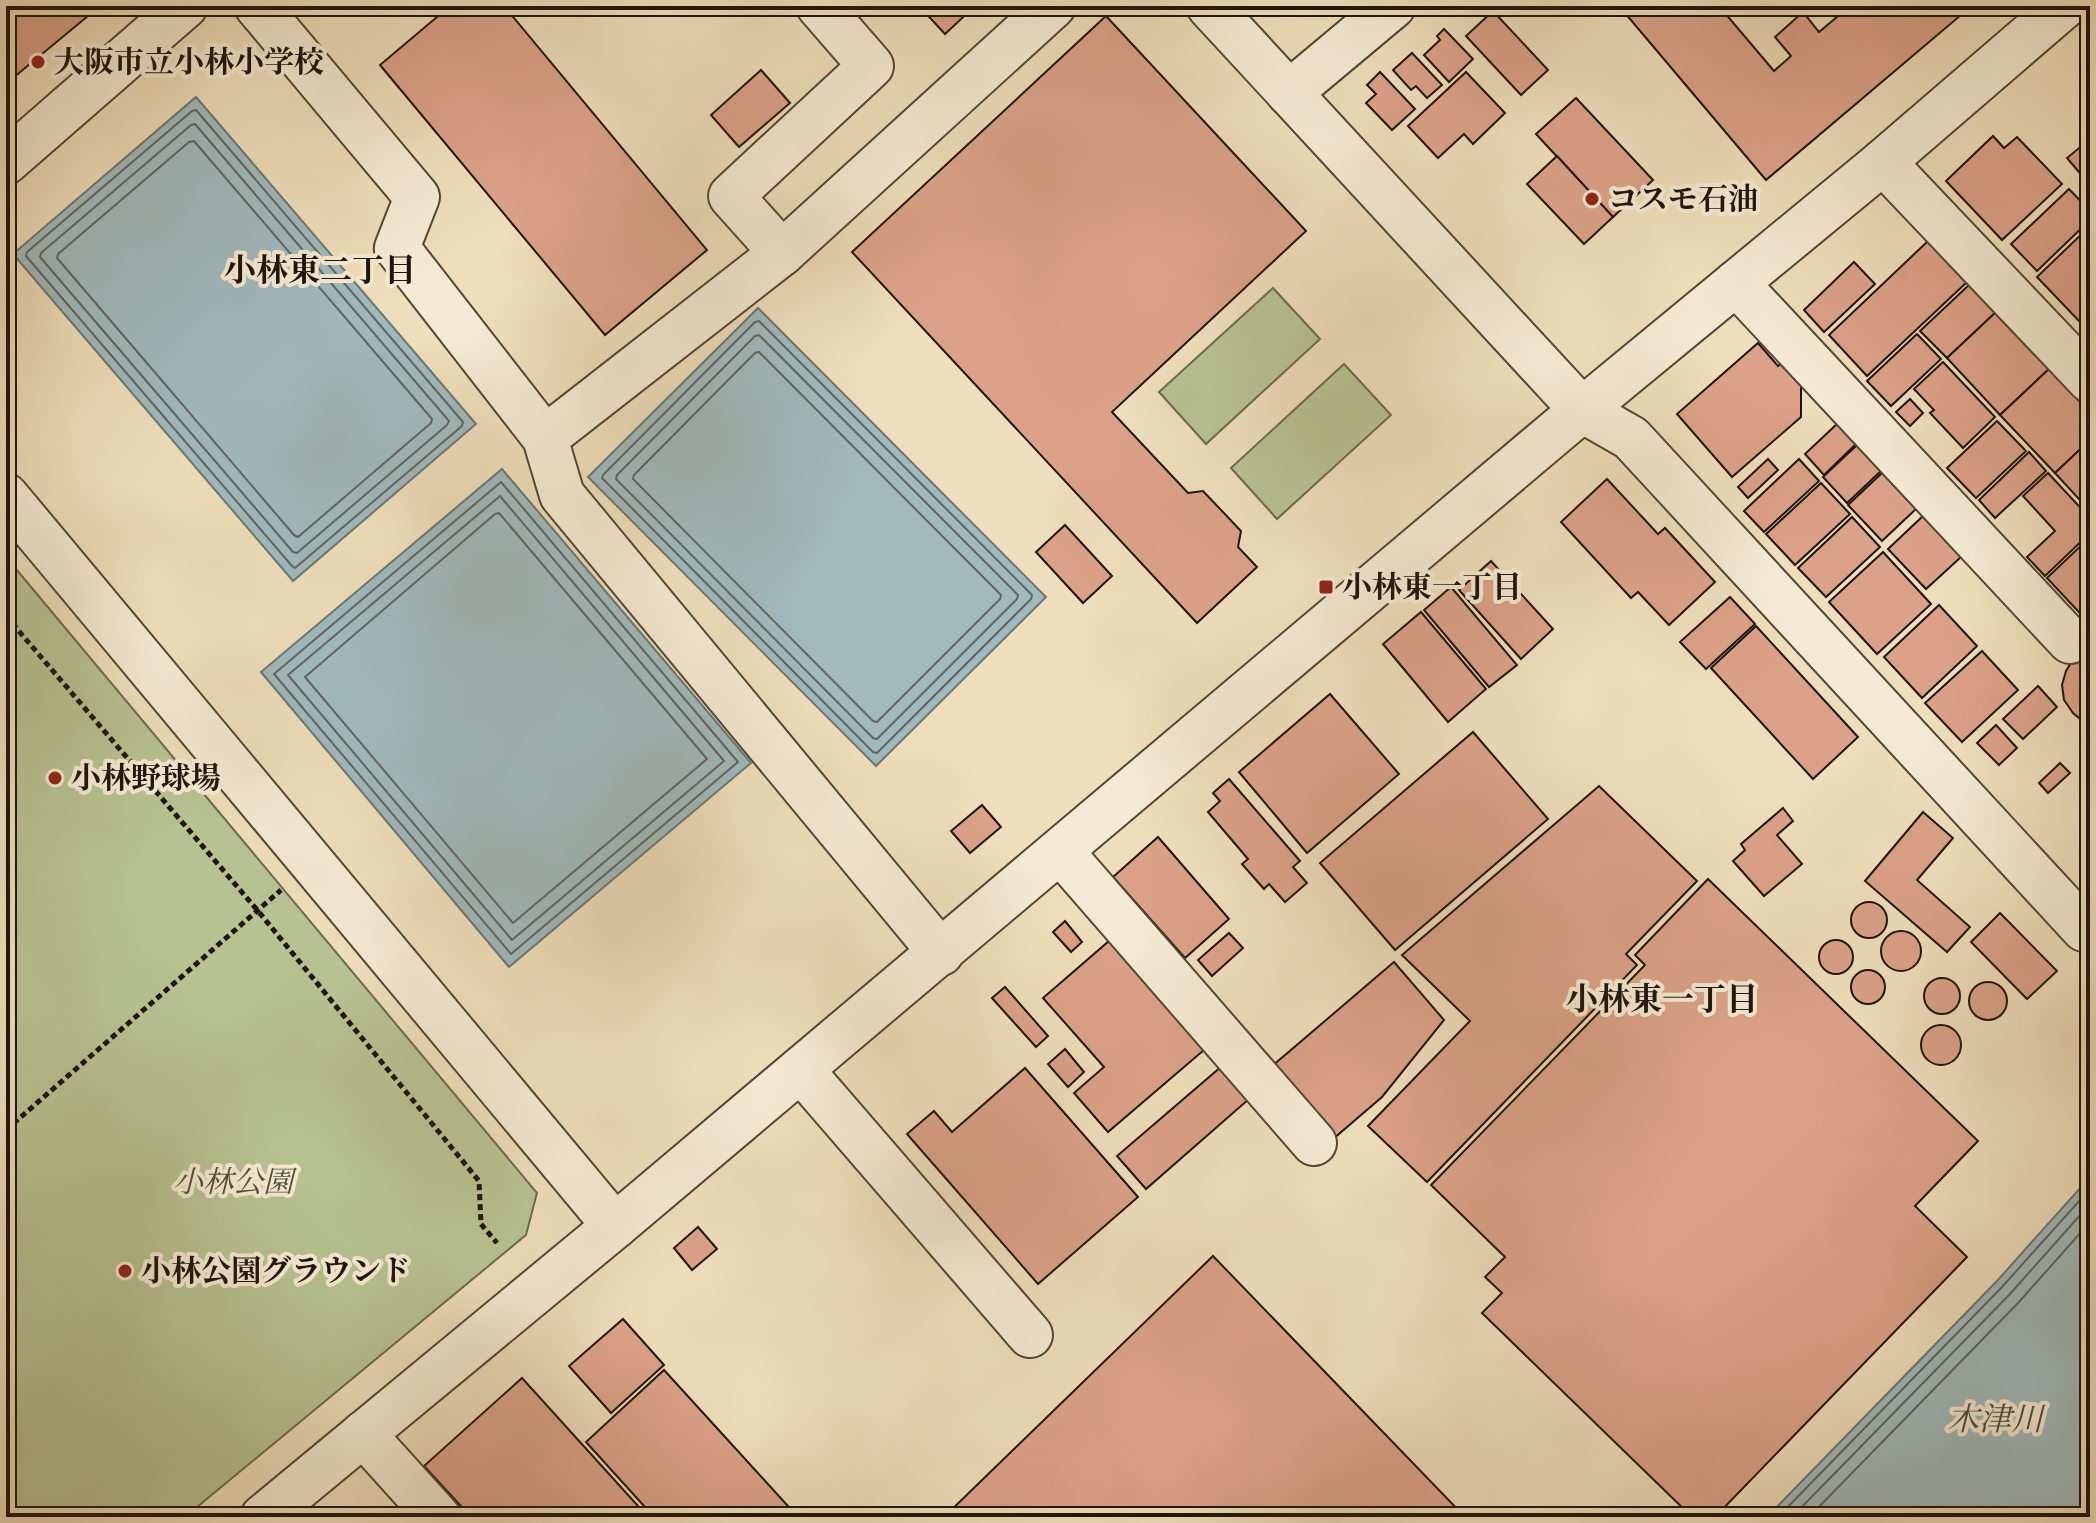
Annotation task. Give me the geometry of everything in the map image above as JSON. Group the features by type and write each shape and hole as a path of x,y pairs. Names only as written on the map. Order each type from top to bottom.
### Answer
{"street":[{"path":"6,162 185,6"},
{"path":"782,253 731,196 871,66 819,6"},
{"path":"545,438 782,253 1053,6"},
{"path":"1209,6 1582,410 1631,438 2084,929"},
{"path":"1289,93 1393,6"},
{"path":"263,1517 941,953 1582,410 1883,162 2049,11"},
{"path":"274,12 417,197 397,248 545,438 562,495 941,953"},
{"path":"1883,162 2090,380"},
{"path":"1736,283 2070,641"},
{"path":"6,496 615,1226"},
{"path":"1061,852 1314,1143"},
{"path":"801,1070 1030,1335"},
{"path":"363,1434 438,1517"}],"path":[{"path":"6,616 258,911 479,1181 481,1224 497,1243"},
{"path":"6,1130 283,889 315,866"}],"green space":[{"path":"1273,288 1320,339 1206,444 1159,392"},
{"path":"1344,364 1391,415 1277,519 1231,468"},
{"name":"小林公園","path":"6,557 537,1193 526,1235 185,1517 6,1517"}],"water":[{"path":"196,97 476,424 293,581 13,254"},
{"path":"758,308 1046,597 876,766 588,477"},
{"path":"502,469 751,763 509,967 261,672"},
{"name":"木津川","path":"2090,1177 2090,1517 1767,1517 1997,1281"}],"building":[{"path":"6,6 100,6 7,83"},
{"path":"450,6 504,6 707,250 605,335 380,65"},
{"path":"919,6 975,6 945,34"},
{"path":"1619,6 1719,6 1774,71 1791,56 1775,37 1803,12 1819,32 1850,6 1953,6 1961,15 1766,180"},
{"path":"1493,11 1548,70 1521,95 1466,36"},
{"path":"1106,16 1306,231 1112,412 1188,493 1203,491 1241,531 1238,547 1257,567 1197,623 852,252"},
{"path":"1444,29 1473,59 1449,82 1424,55 1440,40 1437,36"},
{"path":"1412,53 1442,85 1427,98 1416,86 1411,90 1393,70"},
{"path":"761,70 790,103 739,147 711,115"},
{"path":"1380,72 1415,109 1392,130 1366,103 1376,94 1367,85"},
{"path":"1466,72 1505,113 1473,144 1464,134 1438,158 1408,126"},
{"path":"1576,98 1653,180 1613,217 1536,134"},
{"path":"1993,136 2004,148 2017,137 2062,184 2002,240 1946,181"},
{"path":"2090,139 2090,185 2067,158"},
{"path":"1557,156 1613,217 1584,244 1527,184"},
{"path":"2069,189 2090,211 2090,220 2037,271 2011,244"},
{"path":"2090,226 2090,313 2080,322 2037,277"},
{"path":"1928,241 1967,282 1867,376 1829,335"},
{"path":"1854,262 1875,284 1824,332 1804,310"},
{"path":"1970,284 1996,312 1947,358 1920,331"},
{"path":"1996,312 2049,369 2000,415 1947,358"},
{"path":"1917,334 1941,359 1891,406 1867,381"},
{"path":"1758,343 1778,366 1783,362 1801,382 1801,417 1732,477 1677,414"},
{"path":"1943,362 1995,417 1963,448 1930,413 1934,410 1914,389"},
{"path":"2049,369 2090,412 2090,440 2055,473 2000,415"},
{"path":"1910,399 1923,413 1910,426 1896,412"},
{"path":"1997,421 2026,451 1976,498 1947,468"},
{"path":"1838,423 1857,443 1824,475 1805,454"},
{"path":"2090,440 2090,511 2055,473"},
{"path":"1858,444 1882,470 1847,503 1823,477"},
{"path":"2029,452 2046,471 1995,518 1979,500"},
{"path":"1768,459 1778,470 1748,498 1738,487"},
{"path":"1799,459 1819,481 1764,532 1744,511"},
{"path":"1883,472 1917,508 1882,541 1848,505"},
{"path":"2048,473 2090,518 2090,533 2045,576 2027,557 2055,531 2023,496"},
{"path":"1607,479 1658,534 1665,528 1715,582 1669,625 1638,592 1631,598 1561,522"},
{"path":"1821,483 1850,514 1795,565 1766,534"},
{"path":"1923,516 1961,557 1926,589 1888,549"},
{"path":"1852,517 1880,547 1826,597 1798,568"},
{"path":"1065,525 1112,576 1083,603 1036,552"},
{"path":"2090,537 2090,624 2047,578"},
{"path":"1883,552 1931,604 1877,654 1829,602"},
{"path":"1491,561 1553,629 1521,659 1459,590"},
{"path":"1451,587 1517,665 1489,687 1424,610"},
{"path":"1730,597 1755,624 1706,669 1680,642"},
{"path":"1939,605 1977,646 1922,698 1884,657"},
{"path":"1421,612 1486,689 1448,722 1383,644"},
{"path":"1756,626 1858,737 1813,779 1711,668"},
{"path":"2090,650 2090,724 2073,713 2064,700 2062,685 2074,658"},
{"path":"1982,651 2018,690 1962,742 1925,703"},
{"path":"2038,686 2057,707 2023,739 2003,719"},
{"path":"1330,694 1399,774 1307,853 1239,772"},
{"path":"1996,725 2017,748 1999,765 1977,743"},
{"path":"1473,732 1548,819 1395,950 1320,863"},
{"path":"2060,763 2070,773 2048,793 2039,783"},
{"path":"1229,779 1300,861 1293,867 1307,883 1285,902 1269,884 1264,889 1242,864 1248,859 1208,812 1220,801 1213,793"},
{"path":"1599,786 1697,881 1626,954 1637,965 1427,1182 1368,1126 1470,1021 1402,955"},
{"path":"982,805 1001,827 970,853 951,831"},
{"path":"1783,808 1793,821 1777,835 1802,864 1764,896 1733,861 1745,850 1741,844"},
{"path":"1923,812 1953,838 1917,880 1970,927 1947,952 1865,881"},
{"path":"1158,837 1229,919 1185,958 1113,877"},
{"path":"1708,879 1978,1141 1915,1206 1967,1257 1715,1517 1692,1517 1482,1313 1502,1293 1485,1277 1505,1257 1431,1185 1645,965 1635,955"},
{"path":"1869,902 1882,907 1887,920 1882,933 1869,938 1856,933 1851,920 1856,907"},
{"path":"2000,913 2057,971 2027,999 1971,942"},
{"path":"1065,921 1082,942 1071,952 1053,932"},
{"path":"1901,931 1915,937 1921,951 1915,965 1901,971 1887,965 1881,951 1887,937"},
{"path":"1229,933 1243,948 1212,976 1198,960"},
{"path":"1836,940 1848,945 1853,957 1848,969 1836,974 1824,969 1819,957 1824,945"},
{"path":"1109,941 1204,1050 1108,1132 1074,1093 1104,1067 1043,998"},
{"path":"1394,962 1444,1020 1382,1097 1333,1139 1271,1067"},
{"path":"1868,970 1880,975 1885,987 1880,999 1868,1004 1856,999 1851,987 1856,975"},
{"path":"1942,978 1955,983 1960,996 1955,1009 1942,1014 1929,1009 1924,996 1929,983"},
{"path":"1988,982 2001,988 2007,1001 2001,1014 1988,1020 1975,1014 1969,1001 1975,988"},
{"path":"1005,987 1048,1036 1036,1047 992,998"},
{"path":"1941,1025 1955,1031 1961,1045 1955,1059 1941,1065 1927,1059 1921,1045 1927,1031"},
{"path":"1065,1049 1084,1072 1068,1087 1048,1064"},
{"path":"1222,1066 1249,1099 1146,1189 1117,1156"},
{"path":"1025,1068 1138,1197 1038,1284 907,1134 934,1111 952,1132"},
{"path":"698,1227 717,1249 692,1270 674,1248"},
{"path":"1213,1256 1465,1517 944,1517"},
{"path":"623,1319 664,1365 611,1413 569,1366"},
{"path":"664,1370 796,1517 654,1517 586,1442"},
{"path":"522,1378 648,1517 471,1517 424,1466"}],"place":[{"name":"大阪市立小林小学校","path":"38,62"},
{"name":"コスモ石油","path":"1592,199"},
{"name":"小林東一丁目","path":"1326,587"},
{"name":"小林野球場","path":"55,778"},
{"name":"小林公園グラウンド","path":"125,1271"}],"district":[{"name":"小林東二丁目","path":"320,270"},
{"name":"小林東一丁目","path":"1662,999"}]}
